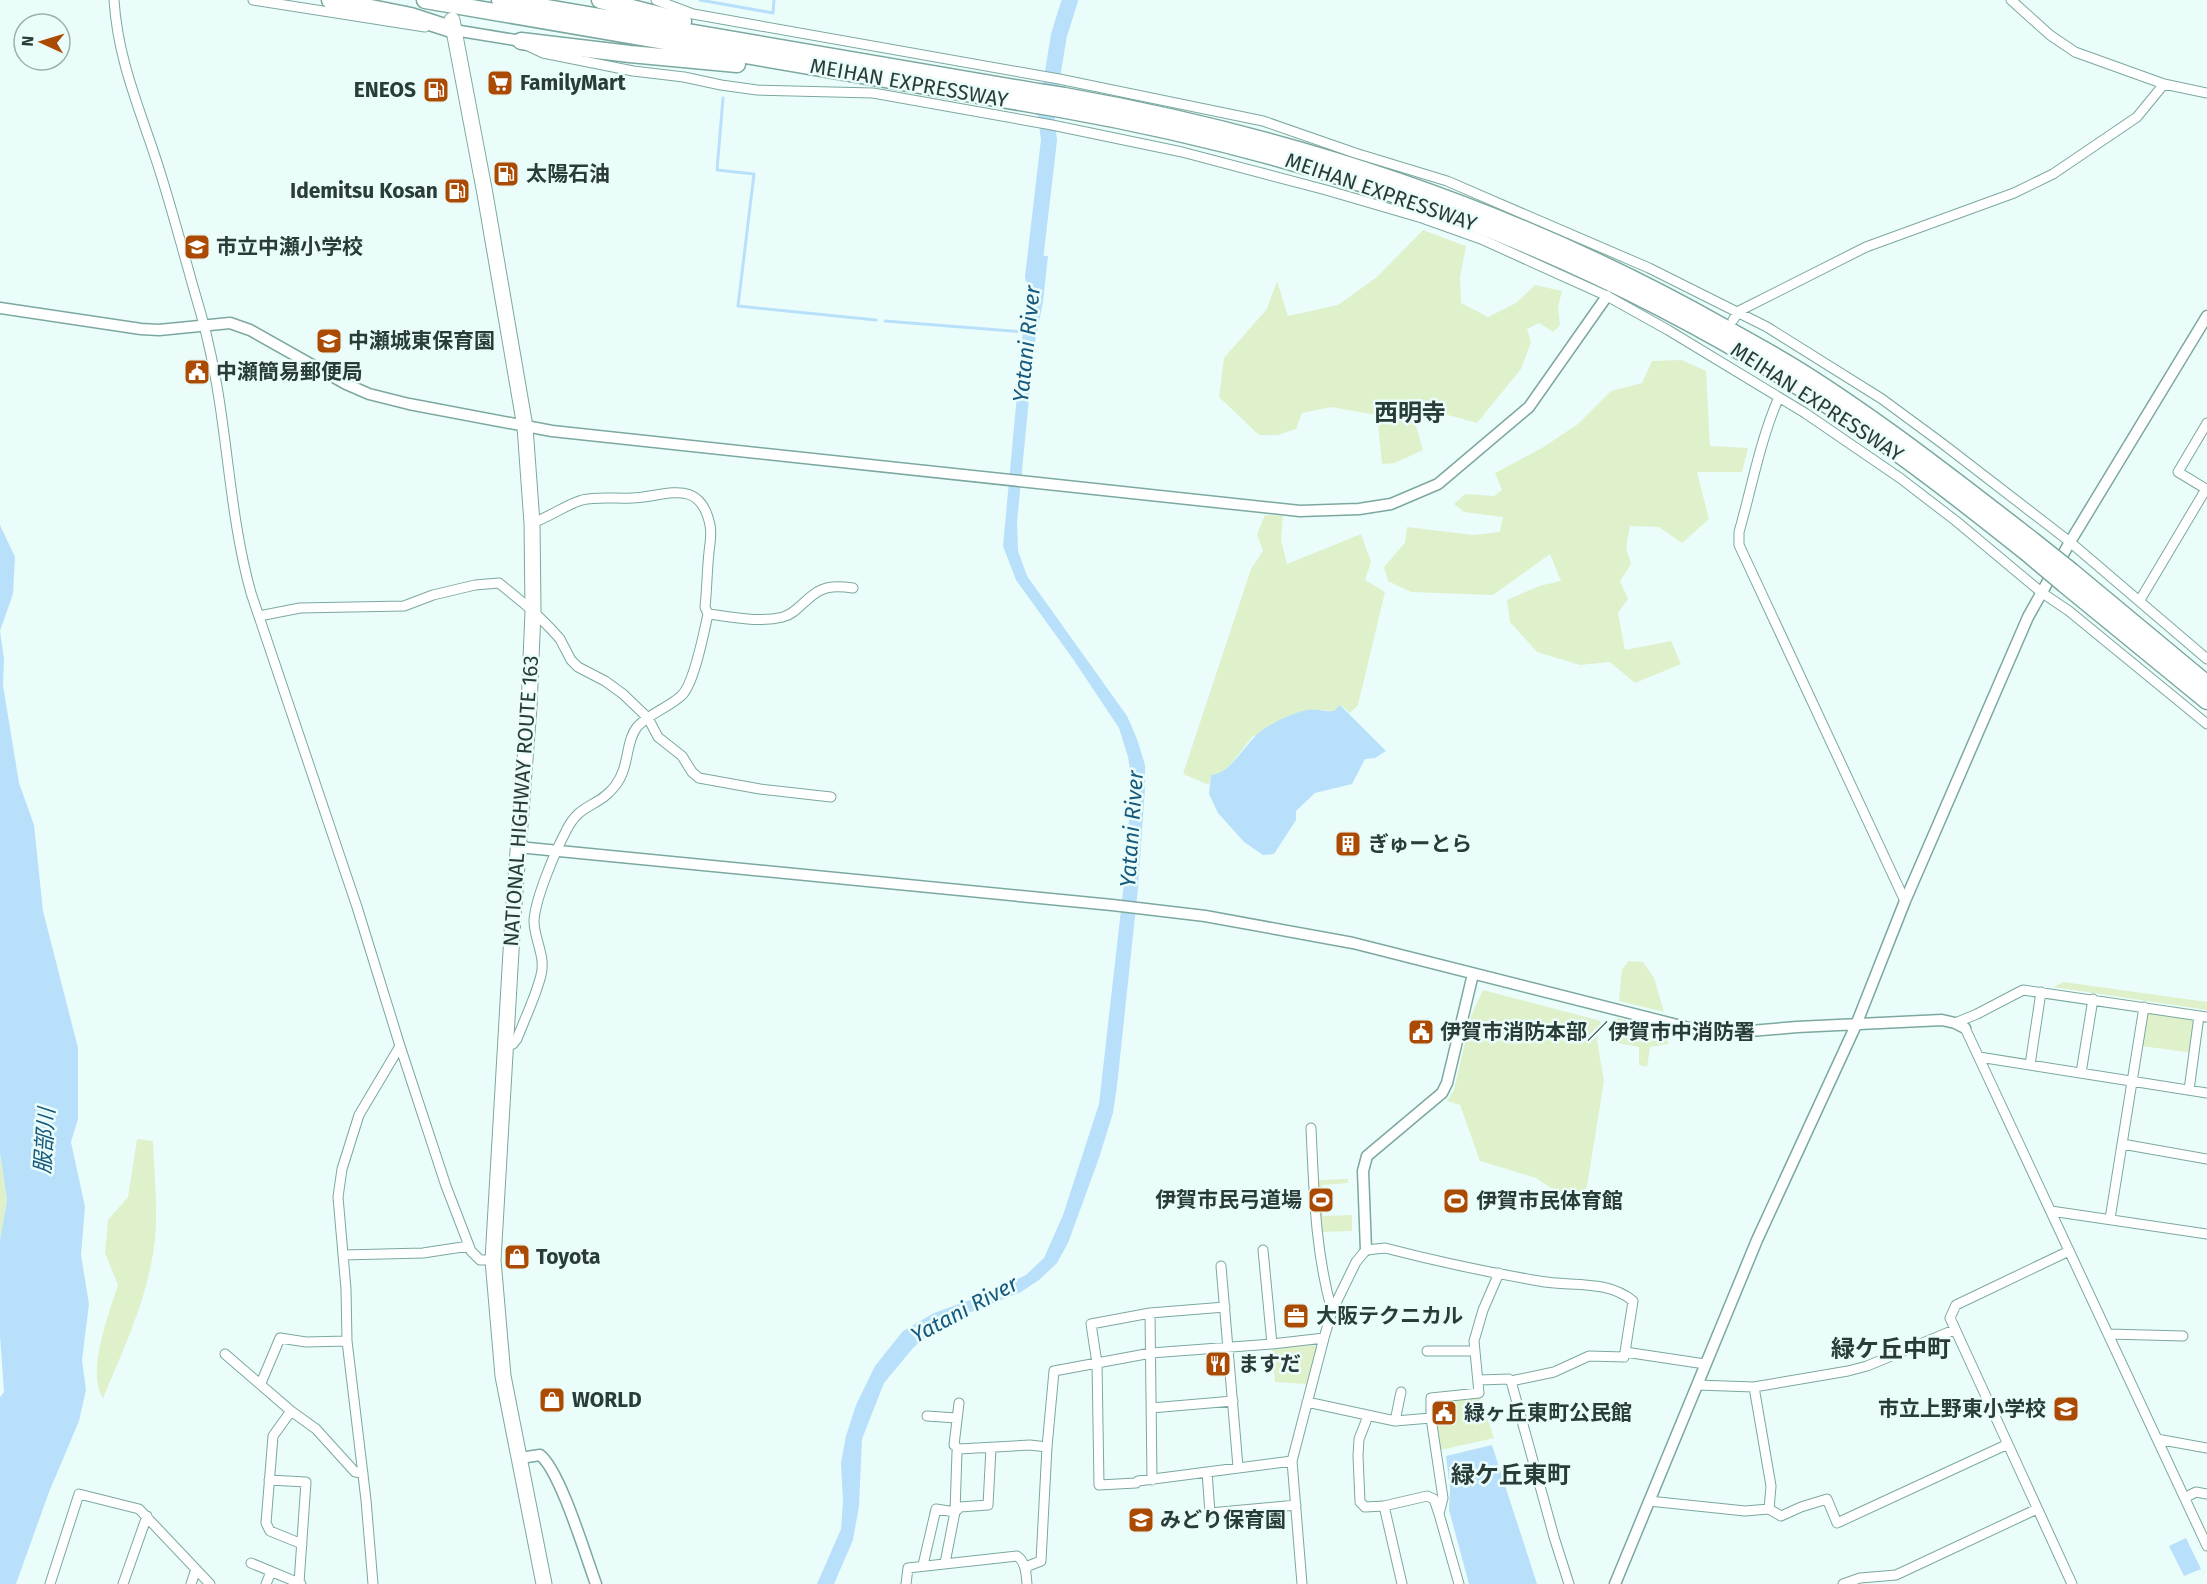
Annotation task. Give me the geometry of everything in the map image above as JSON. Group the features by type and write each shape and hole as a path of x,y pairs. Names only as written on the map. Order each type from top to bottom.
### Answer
{"highway":[{"path":"330,0 453,25"},
{"name":"MEIHAN EXPRESSWAY","path":"424,0 843,72 1037,98"},
{"name":"MEIHAN EXPRESSWAY","path":"500,0 880,64 1063,103 1217,127 1312,152 1410,184 1562,245 1672,299 1807,376 1902,440 2068,578 2207,684"},
{"path":"600,0 727,32 834,52 880,64"},
{"name":"NATIONAL HIGHWAY ROUTE 163","path":"453,25 525,427 532,522 533,611 529,707 518,847 493,1260 503,1376 544,1584"},
{"path":"521,41 639,55 843,72"},
{"name":"MEIHAN EXPRESSWAY","path":"2068,578 2207,701"}],"street":[{"path":"114,0 125,69 161,174 203,325 220,406 233,510 244,567 357,907 446,1186 474,1257 480,1260 493,1260"},
{"path":"253,0 453,25 521,41 543,53 720,85 757,90 873,93 1052,125 1182,152 1379,205 1481,239 1607,296 1715,352 1900,478 2041,592 2069,611 2207,724"},
{"path":"656,0 693,14 1058,79 1263,121 1355,153 1447,181 1649,268 1739,311 1882,399 2070,542 2207,658"},
{"path":"2010,0 2050,35 2075,52 2164,84 2207,93"},
{"path":"684,77 685,66"},
{"path":"1052,125 1058,79"},
{"path":"1733,320 1739,311 1866,247 2014,194 2053,174 2138,117 2164,84"},
{"path":"0,308 141,329 159,330 230,323 250,330 346,384 369,394 525,427 1300,511 1359,509 1391,504 1438,484 1529,407 1607,296"},
{"path":"1615,1584 1757,1240 1856,1025 1905,901 2028,617 2070,542 2206,319"},
{"path":"1779,397 1762,445 1739,532 1739,544 1905,901"},
{"path":"2140,600 2206,489 2178,472 2207,423"},
{"path":"505,1047 513,1044 517,1039 541,975 541,954 534,922 537,903 557,850 573,817 607,795 621,778 626,769 632,736 637,728 684,694 690,682 708,614 705,607 710,525 699,501 689,494 676,491 640,498 606,497 582,500 546,518 532,522"},
{"path":"259,616 300,608 404,606 433,595 475,585 499,583 533,611 560,639 571,660 578,667 605,681 623,694 648,718 658,737 682,756 692,772 699,778 760,789 831,797"},
{"path":"708,614 752,620 784,616 798,608 814,593 832,586 853,588"},
{"path":"518,847 1112,905 1225,919 1332,939 1689,1028 1738,1032 1942,1020 1960,1026 1979,1057 2207,1545"},
{"path":"1302,1584 1292,1461 1332,1311 1356,1262 1366,1250 1363,1171 1367,1156 1438,1097 1445,1088 1473,974"},
{"path":"1960,1026 1977,1014 2023,990 2203,1016 2189,1090"},
{"path":"2030,1065 2041,992"},
{"path":"2081,1073 2093,999"},
{"path":"2110,1219 2144,1008"},
{"path":"373,1584 363,1473 347,1341 338,1197 342,1169 359,1115 400,1046"},
{"path":"1979,1057 2207,1093"},
{"path":"1311,1128 1320,1259 1332,1311"},
{"path":"2122,1144 2207,1159"},
{"path":"2051,1210 2207,1234"},
{"path":"343,1255 423,1252 469,1246"},
{"path":"1366,1250 1384,1248 1542,1282 1592,1285 1624,1294 1633,1301 1624,1357 1589,1356 1554,1372 1511,1381 1509,1379 1479,1380"},
{"path":"1263,1250 1272,1344"},
{"path":"2069,1251 1956,1305 1950,1318 2072,1584"},
{"path":"1221,1266 1238,1467"},
{"path":"1439,1514 1443,1498 1431,1418 1431,1398 1479,1393 1474,1341 1483,1310 1499,1272"},
{"path":"1225,1307 1150,1313 1091,1323 1097,1363 1099,1485 1136,1484 1138,1481 1292,1461"},
{"path":"1150,1313 1152,1480"},
{"path":"1697,1386 1754,1388 1866,1366 1954,1330"},
{"path":"2109,1334 2183,1336"},
{"path":"261,1383 280,1338 306,1342 347,1341"},
{"path":"1026,1570 1028,1566 1041,1561 1047,1446 1054,1371 1151,1353 1323,1338"},
{"path":"1427,1351 1476,1351"},
{"path":"1625,1352 1705,1364"},
{"path":"225,1354 291,1411 316,1429 355,1472 363,1473"},
{"path":"1511,1381 1569,1584"},
{"path":"1754,1388 1771,1486 1769,1509"},
{"path":"1395,1421 1401,1392"},
{"path":"1151,1408 1233,1401"},
{"path":"1307,1402 1395,1421 1431,1418"},
{"path":"959,1403 954,1445 959,1449 1047,1446"},
{"path":"291,1411 273,1436 266,1523 270,1531 302,1544"},
{"path":"927,1416 956,1418"},
{"path":"1368,1416 1359,1439 1360,1502 1365,1507 1384,1506 1427,1496 1434,1499 1459,1584"},
{"path":"2157,1439 2207,1448"},
{"path":"1649,1501 1745,1511 1769,1509 1781,1516 1827,1499 1837,1523 2008,1444"},
{"path":"955,1512 960,1507 988,1505 991,1448"},
{"path":"945,1563 955,1512 957,1452 959,1449"},
{"path":"520,1458 540,1455 548,1461 568,1506 596,1584"},
{"path":"1207,1472 1210,1513 1296,1505"},
{"path":"251,1563 300,1583 306,1482 269,1480"},
{"path":"2186,1497 2196,1492 2207,1494"},
{"path":"50,1584 79,1494 139,1509 210,1584"},
{"path":"1384,1506 1402,1584"},
{"path":"923,1565 936,1509 955,1512"},
{"path":"1843,1584 1860,1578 1872,1581 1896,1575 2037,1509"},
{"path":"123,1584 147,1516"},
{"path":"906,1584 908,1568 1017,1556 1026,1570 1027,1584"},
{"path":"191,1584 196,1569"},
{"path":"266,1584 271,1572"}],"green space":[{"path":"1423,230 1466,246 1460,277 1461,303 1488,317 1516,303 1535,285 1562,291 1558,307 1560,325 1553,332 1539,323 1527,329 1531,342 1521,369 1477,423 1422,408 1415,422 1423,450 1395,463 1382,464 1377,415 1331,407 1302,413 1296,429 1278,435 1259,435 1219,397 1224,358 1267,309 1277,281 1288,316 1338,305 1377,277"},
{"path":"1682,360 1706,371 1710,446 1748,448 1742,472 1697,472 1709,519 1682,543 1659,527 1630,526 1626,548 1631,564 1620,581 1628,599 1618,613 1625,650 1671,641 1681,664 1635,683 1610,662 1580,665 1537,652 1510,622 1507,600 1539,586 1561,581 1550,554 1493,595 1411,592 1388,581 1384,567 1405,543 1407,527 1474,535 1500,532 1503,517 1464,512 1454,504 1465,494 1494,496 1502,490 1495,473 1542,448 1578,424 1611,391 1642,383 1652,361"},
{"path":"1265,515 1283,516 1281,540 1287,564 1361,534 1371,562 1365,580 1385,592 1358,705 1350,713 1341,705 1334,711 1321,710 1252,737 1230,765 1218,775 1211,775 1209,785 1183,774 1251,569 1263,551 1257,534"},
{"path":"1629,961 1643,962 1654,978 1664,1012 1619,1001 1622,969"},
{"path":"2064,982 2207,1002 2207,1010 2053,987"},
{"path":"1483,990 1601,1021 1597,1040 1604,1081 1587,1186 1576,1205 1536,1178 1480,1161 1460,1105 1447,1101 1454,1090 1471,1016"},
{"path":"2151,1012 2193,1018 2195,1021 2192,1053 2142,1046 2147,1014"},
{"path":"1618,1018 1669,1031 1668,1044 1650,1047 1647,1067 1639,1065 1639,1047 1612,1042 1612,1026"},
{"path":"137,1139 153,1141 155,1239 142,1300 103,1398 98,1387 98,1359 105,1326 118,1285 105,1253 108,1220 128,1197"},
{"path":"0,1153 7,1200 0,1240"},
{"name":"伊賀市民弓道場","path":"1348,1179 1348,1183 1322,1185 1323,1216 1352,1215 1352,1231 1321,1232 1318,1180"},
{"path":"1311,1344 1317,1347 1306,1384 1275,1382 1272,1347"},
{"path":"1480,1397 1494,1438 1440,1450 1436,1425 1453,1423 1451,1401"}],"water":[{"path":"1030,255 1048,256 1043,302 1034,347 1017,522 1018,551 1027,576 1127,716 1145,765 1138,888 1113,1113 1068,1243 1057,1263 1039,1280 1021,1292 939,1325 913,1348 884,1383 862,1439 859,1506 853,1540 834,1584 817,1584 841,1529 843,1501 841,1463 846,1436 856,1405 875,1366 903,1331 934,1313 981,1296 1026,1275 1044,1258 1063,1215 1099,1104 1124,883 1132,782 1128,757 1119,728 1016,580 1003,546"},
{"path":"0,525 15,557 13,594 0,631"},
{"name":"服部川","path":"0,631 4,659 3,685 19,783 34,825 43,911 78,1048 78,1119 71,1142 85,1207 81,1255 89,1304 82,1360 86,1390 79,1421 49,1492 16,1584 0,1584 0,1397 4,1392 0,1336 0,1240 7,1200 0,1153"},
{"path":"1340,705 1386,751 1375,758 1365,759 1352,784 1315,793 1296,811 1296,820 1274,854 1263,855 1244,842 1218,813 1209,794 1211,775 1226,768 1260,732 1276,722 1306,710 1334,711"},
{"path":"1492,1445 1537,1584 1469,1584 1449,1510 1450,1489 1446,1456"},
{"path":"2186,1538 2201,1569 2184,1576 2169,1546"}],"waterway":[{"path":"700,0 773,13 774,0"},
{"name":"Yatani River","path":"1033,277 1049,140 1046,114 1059,35 1070,0"},
{"path":"723,98 717,170 754,174 738,306 876,320"},
{"path":"885,321 1024,332"}],"place":[{"name":"FamilyMart","path":"500,83"},
{"name":"ENEOS","path":"436,90"},
{"name":"太陽石油","path":"506,174"},
{"name":"Idemitsu Kosan","path":"457,191"},
{"name":"市立中瀬小学校","path":"197,247"},
{"name":"中瀬城東保育園","path":"329,341"},
{"name":"中瀬簡易郵便局","path":"197,372"},
{"name":"ぎゅーとら","path":"1348,844"},
{"name":"伊賀市消防本部／伊賀市中消防署","path":"1421,1032"},
{"name":"伊賀市民弓道場","path":"1321,1200"},
{"name":"伊賀市民体育館","path":"1456,1201"},
{"name":"Toyota","path":"517,1257"},
{"name":"大阪テクニカル","path":"1296,1316"},
{"name":"ますだ","path":"1218,1364"},
{"name":"WORLD","path":"552,1400"},
{"name":"市立上野東小学校","path":"2066,1409"},
{"name":"緑ヶ丘東町公民館","path":"1444,1413"},
{"name":"みどり保育園","path":"1141,1520"}],"district":[{"name":"西明寺","path":"1410,413"},
{"name":"緑ケ丘中町","path":"1891,1349"},
{"name":"緑ケ丘東町","path":"1511,1475"}]}
